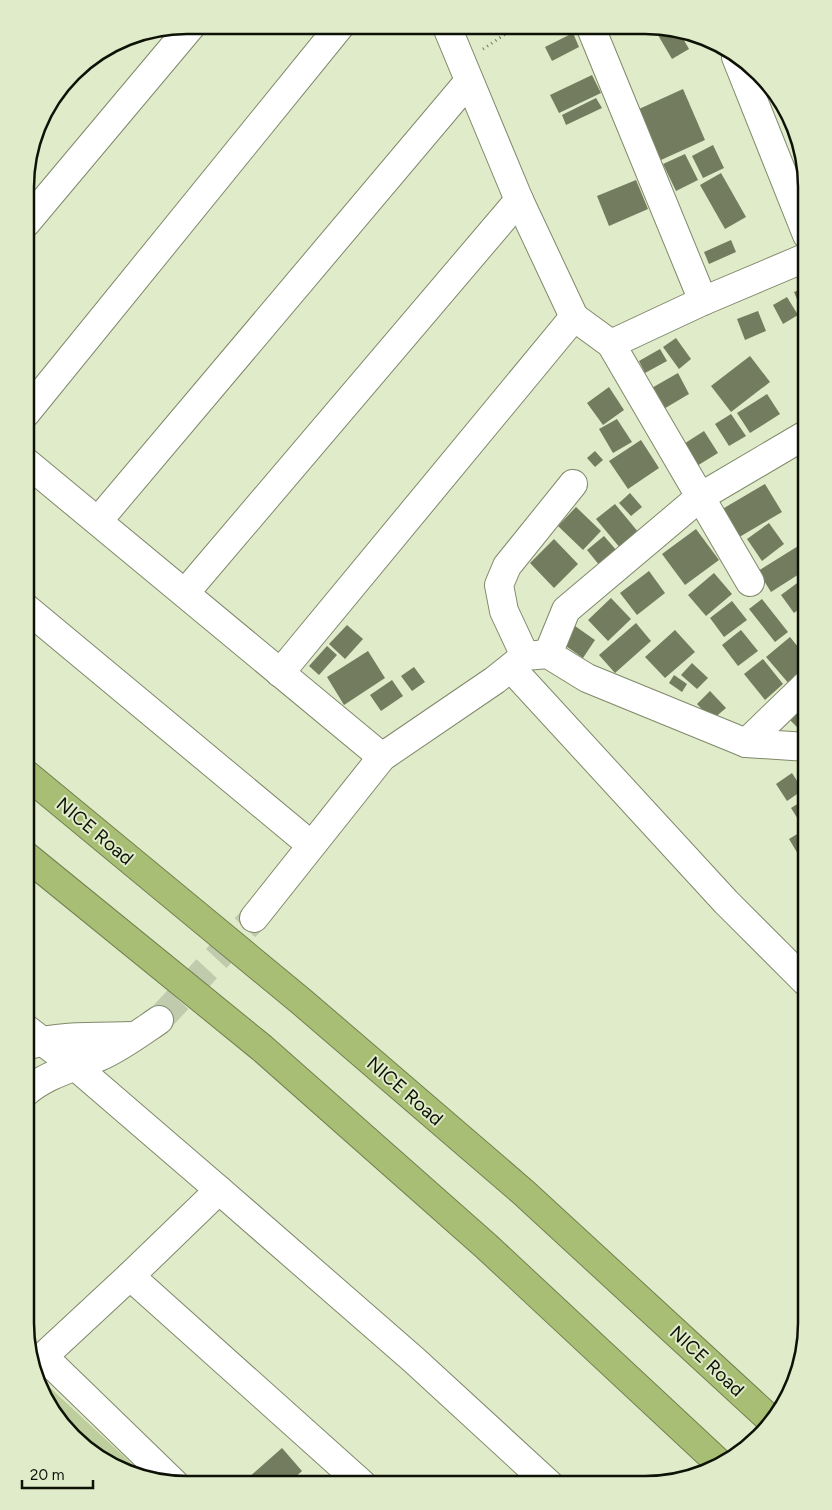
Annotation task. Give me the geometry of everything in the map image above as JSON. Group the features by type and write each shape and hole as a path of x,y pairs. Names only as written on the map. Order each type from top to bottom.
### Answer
{"highway":[{"name":"NICE Road","path":"34,781 302,1002 523,1192 767,1416"},
{"path":"34,863 262,1048 486,1246 715,1459"}],"street":[{"path":"34,213 184,34"},
{"path":"34,403 334,34"},
{"path":"450,34 519,200 574,317 611,344 750,582"},
{"path":"593,34 703,301"},
{"path":"740,68 798,213"},
{"path":"98,521 466,72"},
{"path":"185,593 519,200"},
{"path":"611,344 703,301 798,262"},
{"path":"280,672 574,317"},
{"path":"254,918 382,757 528,659 566,610 700,498 798,439"},
{"path":"34,469 382,757"},
{"path":"574,484 507,566 499,585 504,611 528,659 726,902 798,967"},
{"path":"34,615 311,845"},
{"path":"528,659 587,678 746,743 798,746"},
{"path":"746,743 798,693"},
{"path":"34,1086 75,1066 100,1057 159,1020"},
{"path":"34,1039 136,1036"},
{"path":"34,1041 75,1066 414,1360 540,1476"},
{"path":"39,1361 219,1190"},
{"path":"130,1276 353,1476"},
{"path":"40,1364 164,1474"}],"path":[{"path":"466,72 508,34"}],"green space":[{"path":"48,1385 136,1468 110,1456 94,1445 65,1416"}],"building":[{"path":"573,34 579,47 552,61 545,47"},
{"path":"658,34 683,39 689,49 672,59"},
{"path":"592,75 601,93 559,113 550,95"},
{"path":"683,89 705,140 661,160 639,109"},
{"path":"596,98 602,108 566,125 562,115"},
{"path":"713,145 724,168 703,178 692,156"},
{"path":"685,154 698,180 676,191 663,164"},
{"path":"721,173 746,217 725,229 700,185"},
{"path":"636,180 648,209 609,226 597,196"},
{"path":"731,240 736,252 709,264 704,252"},
{"path":"798,290 798,301 794,292"},
{"path":"787,297 798,315 783,324 773,305"},
{"path":"758,311 766,331 745,340 737,319"},
{"path":"676,338 691,359 679,369 663,347"},
{"path":"660,349 667,361 645,373 639,361"},
{"path":"750,356 770,382 731,412 711,386"},
{"path":"678,373 689,394 662,410 650,389"},
{"path":"609,387 624,410 603,425 587,403"},
{"path":"767,394 780,414 750,433 737,413"},
{"path":"731,414 746,436 729,446 715,424"},
{"path":"617,419 632,442 613,453 599,429"},
{"path":"704,431 718,453 692,469 679,447"},
{"path":"641,440 659,468 628,489 609,461"},
{"path":"595,451 603,460 595,467 587,458"},
{"path":"765,484 782,512 736,539 719,511"},
{"path":"630,493 642,507 631,516 619,503"},
{"path":"615,504 639,533 621,549 596,519"},
{"path":"576,507 601,531 583,550 558,526"},
{"path":"769,523 784,544 762,561 747,539"},
{"path":"696,529 719,560 685,585 662,554"},
{"path":"604,536 617,551 600,566 587,550"},
{"path":"554,539 578,564 554,588 530,563"},
{"path":"798,546 798,575 771,592 758,571"},
{"path":"649,571 665,593 637,615 620,593"},
{"path":"714,573 732,594 706,616 688,595"},
{"path":"798,582 798,610 794,613 781,595"},
{"path":"611,598 631,619 608,641 588,620"},
{"path":"762,599 788,632 775,642 749,609"},
{"path":"732,601 747,620 724,637 710,618"},
{"path":"636,623 651,641 615,673 599,655"},
{"path":"347,625 363,639 345,659 329,644"},
{"path":"575,626 595,640 583,658 563,644"},
{"path":"675,630 695,652 665,678 645,657"},
{"path":"741,630 758,651 738,666 722,645"},
{"path":"790,637 798,647 798,678 790,685 766,657"},
{"path":"327,646 337,655 319,675 309,666"},
{"path":"368,651 385,678 344,705 327,677"},
{"path":"763,659 783,684 765,700 744,674"},
{"path":"692,663 708,678 697,689 681,675"},
{"path":"414,667 425,682 412,691 401,676"},
{"path":"674,675 687,684 682,692 669,683"},
{"path":"392,680 403,696 381,711 370,695"},
{"path":"710,691 726,708 712,720 697,704"},
{"path":"798,706 798,728 782,712"},
{"path":"792,773 798,782 798,793 787,801 776,784"},
{"path":"798,804 798,819 791,808"},
{"path":"798,834 798,854 789,839"},
{"path":"282,1448 302,1471 297,1476 250,1476"}],"tunnel":[{"path":"159,1020 254,918"}]}
